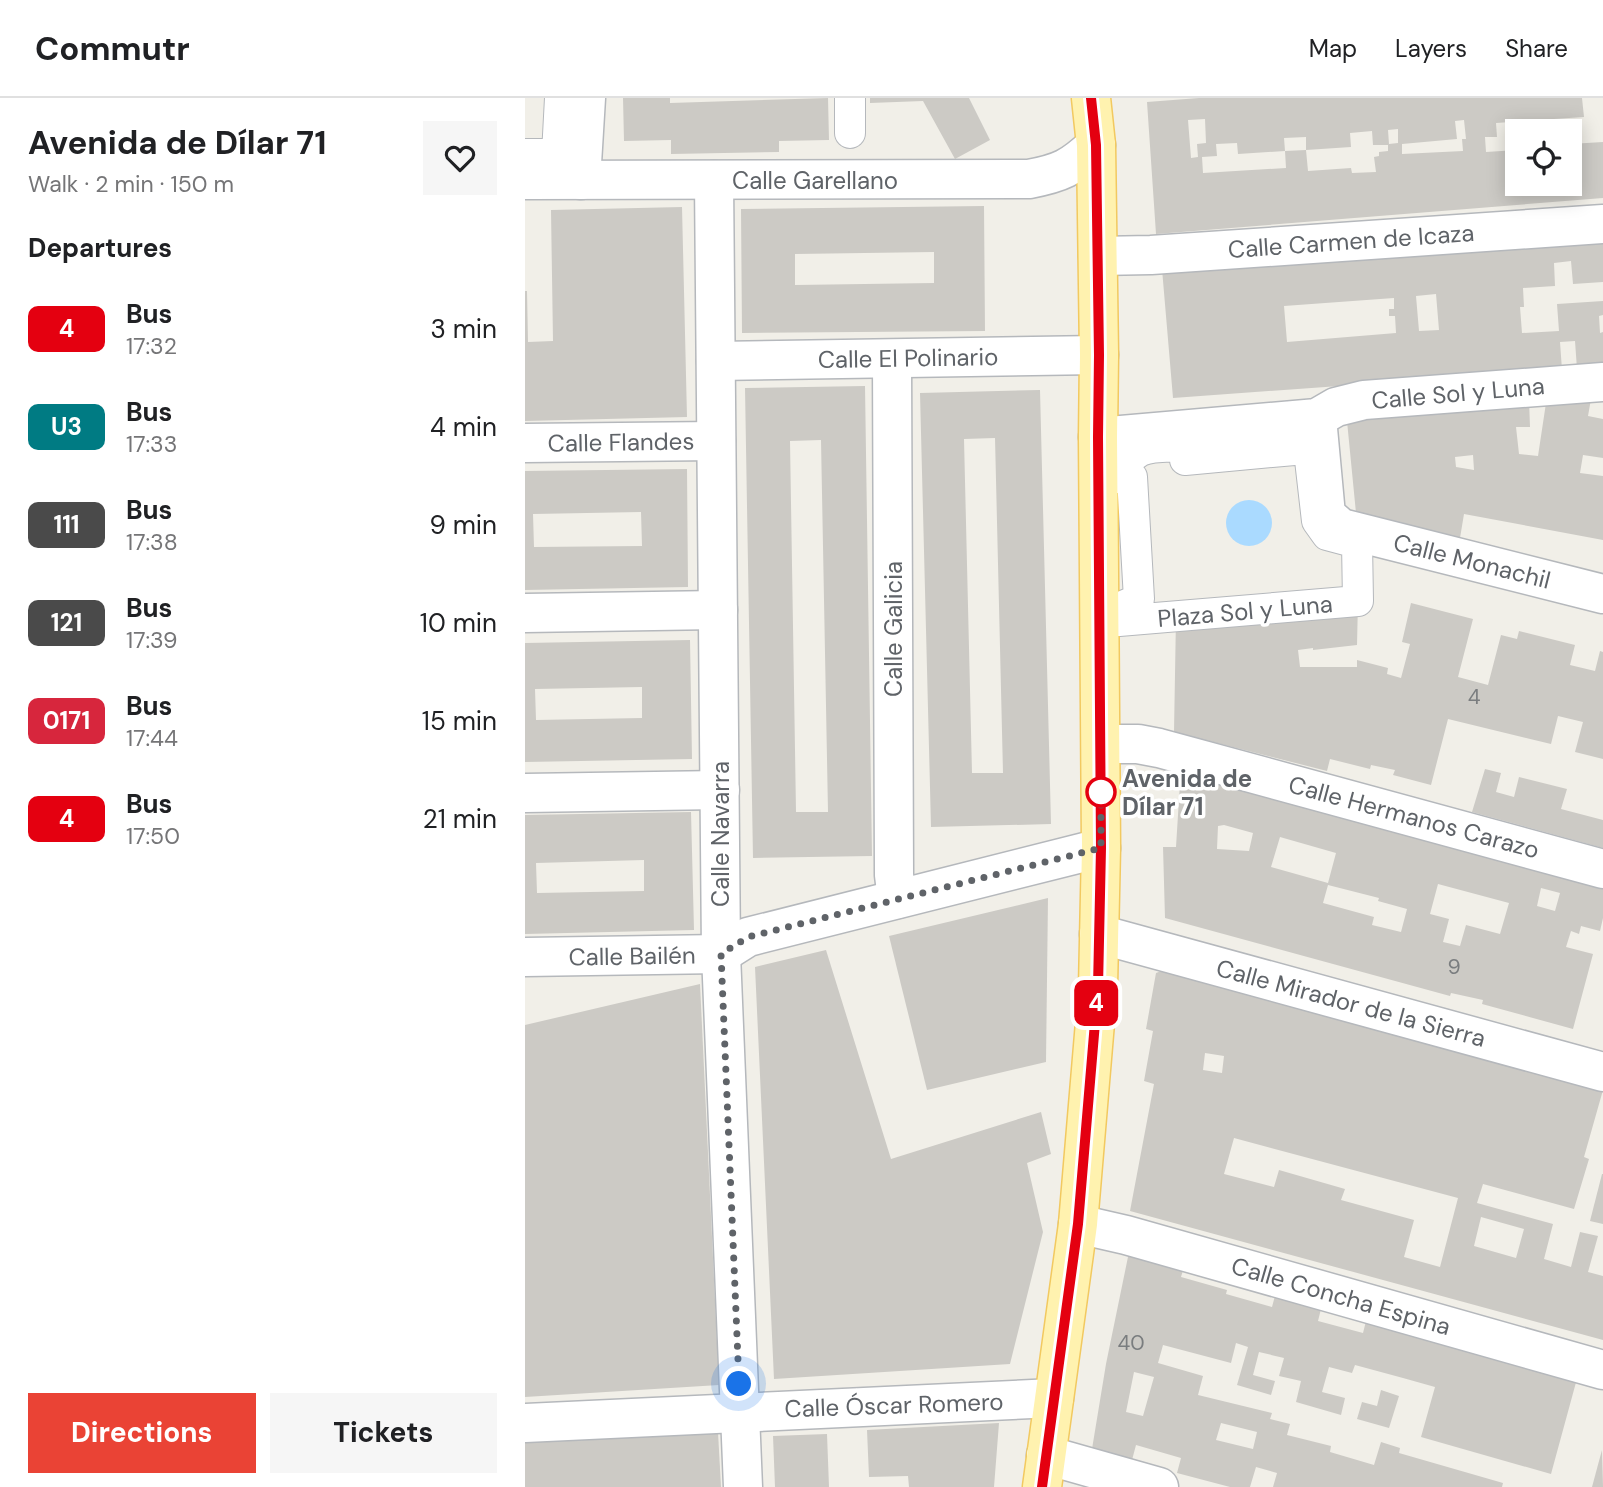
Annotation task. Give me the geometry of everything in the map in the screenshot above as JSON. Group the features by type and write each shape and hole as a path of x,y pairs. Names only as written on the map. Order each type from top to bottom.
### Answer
{"main road":[{"path":"1044,1471 1078,1224 1098,987 1101,848 1099,355 1096,145 1091,98"}],"street":[{"path":"525,154 557,154 560,98"},
{"path":"582,180 586,98"},
{"path":"850,98 850,133"},
{"name":"Calle Garellano","path":"525,180 1028,179 1058,173 1077,163 1096,145"},
{"name":"Calle Navarra","path":"715,180 721,954 743,1487"},
{"name":"Calle Carmen de Icaza","path":"1098,256 1151,255 1603,224"},
{"name":"Calle El Polinario","path":"716,361 1099,355"},
{"name":"Calle Galicia","path":"892,359 894,875 897,899"},
{"name":"Calle Sol y Luna","path":"1317,418 1336,407 1364,400 1603,382"},
{"path":"1098,437 1317,418"},
{"name":"Calle Monachil","path":"1317,418 1326,515 1341,528 1603,594"},
{"name":"Plaza Sol y Luna","path":"1294,438 1305,442 1310,451 1317,521 1327,535 1357,544 1358,601 1119,621 1118,608 1139,599 1132,477 1117,478 1127,460 1139,449 1184,446 1185,460 1294,450 1294,438"},
{"name":"Calle Flandes","path":"525,443 716,441"},
{"path":"525,613 718,610"},
{"name":"Calle Hermanos Carazo","path":"1101,744 1139,744 1159,748 1603,869"},
{"path":"525,793 720,790"},
{"name":"Calle Bailén","path":"525,957 721,954 748,937 1101,848"},
{"name":"Calle Mirador de la Sierra","path":"1099,934 1603,1072"},
{"name":"Calle Concha Espina","path":"1078,1224 1126,1235 1603,1370"},
{"name":"Calle Óscar Romero","path":"525,1423 1054,1398"},
{"path":"1044,1471 1159,1487"}],"water":[{"path":"1249,500 1265,507 1272,523 1265,539 1249,546 1233,539 1226,523 1233,507"}],"building":[{"path":"623,98 670,98 670,103 828,98 829,140 779,141 779,152 671,154 671,140 624,141"},
{"path":"870,98 969,98 990,140 955,159 923,101 870,103"},
{"path":"1199,98 1582,98 1584,117 1505,119 1505,122 1496,123 1497,137 1485,137 1486,152 1505,151 1505,196 1582,196 1582,143 1603,142 1603,198 1156,234 1147,102","holes":["1205,119 1206,143 1197,144 1198,157 1191,158 1188,120","1464,120 1466,139 1462,139 1463,151 1402,154 1402,144 1457,139 1455,121","1398,129 1398,143 1389,144 1388,130","1372,131 1373,145 1388,145 1388,151 1379,152 1379,156 1374,157 1376,172 1352,173 1351,168 1308,171 1306,150 1351,147 1350,133","1306,137 1306,150 1285,151 1284,138","1237,143 1238,154 1285,151 1286,168 1203,173 1202,157 1217,156 1216,144"]},
{"path":"984,206 985,331 742,333 741,209","holes":["934,252 934,283 795,285 795,254"]},
{"path":"682,207 687,417 525,421 525,291 528,342 553,341 551,210"},
{"path":"1603,235 1603,282 1573,284 1571,261 1554,263 1555,286 1523,288 1524,307 1520,307 1522,333 1559,331 1557,304 1603,301 1603,315 1599,316 1600,333 1603,332 1603,367 1577,369 1575,341 1560,342 1562,370 1173,398 1162,269","holes":["1436,294 1439,330 1419,331 1416,296","1394,298 1394,309 1389,309 1389,316 1395,316 1396,333 1287,342 1284,306"]},
{"path":"865,386 872,856 753,858 745,388","holes":["821,440 828,812 796,812 790,441"]},
{"path":"1040,390 1051,824 931,827 920,393","holes":["995,438 1003,773 972,773 964,439"]},
{"path":"1591,399 1588,416 1603,419 1603,458 1583,455 1580,473 1603,476 1603,540 1464,514 1460,538 1356,513 1347,421 1529,400 1530,427 1516,427 1519,454 1538,456 1546,403","holes":["1473,455 1474,470 1456,467 1455,457"]},
{"path":"687,469 688,587 525,590 525,471","holes":["641,512 642,546 534,547 533,514"]},
{"path":"1358,601 1357,645 1298,650 1300,667 1357,667 1357,660 1388,668 1387,674 1401,678 1410,644 1402,642 1411,603 1473,619 1458,677 1488,685 1501,635 1517,639 1519,631 1575,645 1570,665 1595,671 1600,651 1603,652 1603,759 1575,752 1583,722 1558,716 1551,744 1448,719 1431,785 1393,775 1395,770 1371,765 1370,769 1330,759 1327,771 1174,732 1176,617"},
{"path":"690,640 692,759 525,762 525,643","holes":["642,687 642,718 536,720 535,689"]},
{"path":"1181,767 1603,882 1603,918 1600,931 1581,926 1579,934 1571,931 1566,947 1593,954 1573,1029 1482,1004 1483,1000 1451,993 1450,996 1165,918 1163,847 1176,847","holes":["1224,825 1253,833 1249,851 1217,849 1218,826","1280,837 1336,853 1328,883 1271,867","1438,884 1509,903 1500,934 1466,925 1460,946 1443,942 1449,919 1430,914","1328,885 1379,898 1378,901 1407,909 1401,932 1372,925 1374,917 1323,903","1541,888 1560,893 1555,911 1537,906"]},
{"path":"1485,769 1501,773 1496,792 1514,797 1519,777 1567,789 1561,809 1603,820 1603,848 1472,812"},
{"path":"691,812 694,930 525,934 525,815","holes":["644,860 644,891 537,893 536,863"]},
{"path":"1048,898 1046,1062 927,1090 889,936"},
{"path":"826,950 891,1159 1041,1112 1051,1154 1027,1163 1043,1232 1010,1364 774,1379 755,967"},
{"path":"1164,970 1603,1090 1584,1157 1589,1159 1574,1209 1483,1184 1477,1203 1553,1224 1544,1259 1571,1267 1580,1232 1598,1236 1588,1272 1603,1276 1603,1340 1130,1211 1154,1084 1144,1081 1153,1031 1146,1029 1156,973","holes":["1205,1053 1224,1056 1222,1073 1203,1070","1234,1138 1458,1198 1440,1267 1404,1257 1414,1220 1341,1200 1345,1189 1279,1170 1274,1187 1224,1174","1481,1217 1524,1229 1516,1258 1474,1246"]},
{"path":"700,984 719,1385 525,1397 525,1025"},
{"path":"1603,1174 1603,1224 1590,1221"},
{"path":"1129,1252 1184,1267 1181,1277 1272,1307 1276,1292 1322,1305 1318,1321 1363,1333 1367,1317 1578,1375 1551,1474 1421,1437 1435,1387 1355,1365 1352,1373 1329,1367 1322,1392 1345,1398 1341,1415 1296,1402 1301,1381 1279,1376 1284,1358 1259,1352 1253,1375 1275,1381 1271,1395 1237,1385 1248,1347 1236,1343 1231,1363 1163,1345 1158,1363 1203,1376 1198,1395 1272,1413 1270,1419 1290,1424 1287,1435 1331,1446 1330,1452 1374,1465 1381,1442 1400,1448 1399,1453 1503,1483 1502,1487 1273,1487 1277,1473 1256,1467 1250,1487 1230,1487 1177,1473 1181,1458 1136,1445 1132,1460 1092,1449","holes":["1134,1372 1154,1377 1143,1416 1126,1412","1221,1423 1257,1432 1253,1449 1216,1440"]},
{"path":"1381,1390 1399,1396 1389,1428 1357,1419 1362,1402 1377,1406"},
{"path":"999,1423 994,1487 909,1487 908,1476 869,1477 867,1430"},
{"path":"718,1432 721,1487 525,1487 525,1442"},
{"path":"827,1434 829,1487 775,1487 773,1436"},
{"path":"1602,1450 1603,1487 1592,1487 1599,1461"}],"bus line":[{"name":"4","path":"1042,1487 1078,1224 1098,987 1101,848 1099,355 1096,145 1091,98"}],"place":[{"name":"Avenida de Dílar 71","path":"1101,792"}],"route":[{"path":"739,1384 721,954 748,937 1101,848 1101,792"}]}
